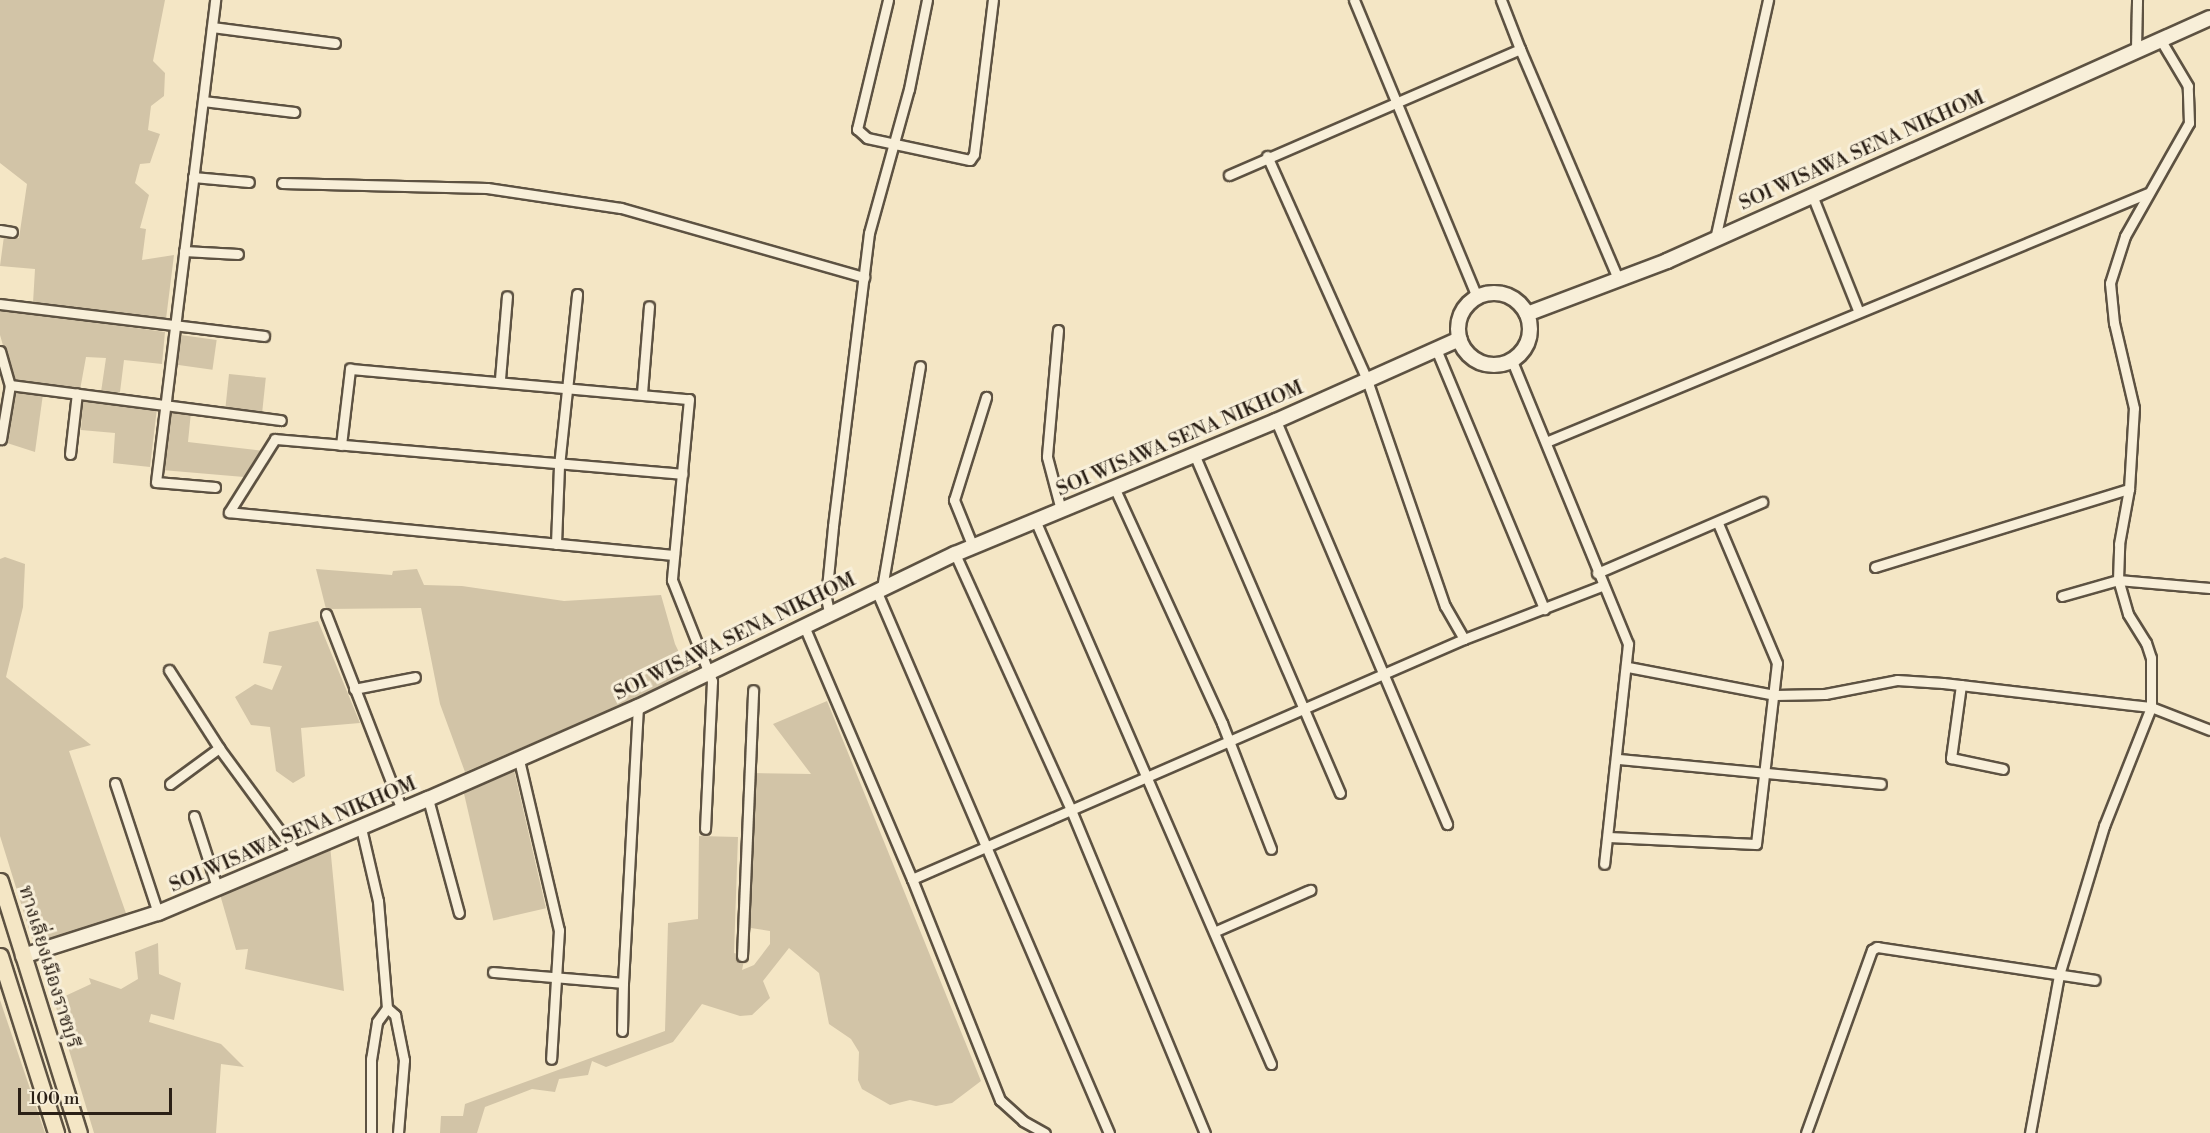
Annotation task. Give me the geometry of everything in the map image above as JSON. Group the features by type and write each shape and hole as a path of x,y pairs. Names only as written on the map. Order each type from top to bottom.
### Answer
{"main road":[{"name":"ทางเลี่ยงเมืองราชบุรี","path":"0,881 79,1133"},
{"path":"1,964 56,1133"}],"street":[{"path":"215,0 156,482 215,487"},
{"path":"888,0 857,126 862,136 970,160 974,154 993,0"},
{"path":"829,612 826,598 833,526 869,233 909,89 927,0"},
{"path":"1354,0 1477,297"},
{"path":"1501,0 1618,279"},
{"path":"1715,239 1768,0"},
{"path":"2136,49 2137,0"},
{"name":"SOI WISAWA SENA NIKHOM","path":"1527,314 1715,239 2136,49 2210,18"},
{"path":"212,27 335,43"},
{"path":"2030,1133 2059,975 2104,826 2151,707 2151,658 2146,643 2128,614 2118,580 2119,544 2129,489 2134,408 2114,323 2110,283 2125,236 2189,123 2188,86 2160,39"},
{"path":"1229,175 1267,156 1520,48"},
{"path":"203,100 294,112"},
{"path":"1267,156 1367,380 1445,606 1464,639"},
{"path":"193,177 249,182"},
{"path":"282,183 487,188 621,208 864,277"},
{"path":"1546,442 1858,310 2148,193"},
{"path":"1812,195 1858,310"},
{"path":"0,230 12,232"},
{"path":"184,251 238,254"},
{"path":"1488,293 1511,297 1527,314 1530,335 1526,346 1512,361 1502,365 1480,363 1464,349 1459,339 1461,315 1477,297 1488,293"},
{"path":"556,544 559,466 577,294"},
{"path":"500,379 507,296"},
{"path":"0,304 264,336"},
{"path":"642,393 649,306"},
{"path":"1058,330 1047,457 1061,510"},
{"name":"SOI WISAWA SENA NIKHOM","path":"23,956 158,913 296,853 361,828 638,707 829,612 955,554 1275,421 1459,339"},
{"path":"1436,349 1544,609"},
{"path":"0,351 10,385 1,439"},
{"path":"1512,361 1602,586 1628,644 1628,667 1618,759 1604,864"},
{"path":"920,366 879,589 984,848 1109,1133"},
{"path":"341,445 350,369 500,379 689,399 674,555 675,591 712,689 705,830"},
{"path":"10,385 281,420"},
{"path":"70,454 77,393"},
{"path":"973,548 954,500 986,398"},
{"path":"1275,421 1447,824"},
{"path":"674,555 229,512 275,439 559,466 682,474"},
{"path":"1194,454 1340,793"},
{"path":"1114,487 1229,742 1270,849"},
{"path":"1875,567 2129,489"},
{"path":"1597,573 1718,523 1762,502"},
{"path":"1035,520 1216,932 1271,1064"},
{"path":"1608,837 1753,846 1759,833 1775,695 1774,649 1718,523"},
{"path":"955,554 1071,810 1205,1133"},
{"path":"2062,596 2118,580 2210,588"},
{"path":"912,879 1464,639 1602,586"},
{"path":"326,614 402,810"},
{"path":"804,626 912,879 1000,1100 1023,1121 1045,1133"},
{"path":"1628,667 1775,695 1825,694 1898,680 1961,685 2151,707 2210,730"},
{"path":"169,670 219,748 296,853"},
{"path":"354,689 415,677"},
{"path":"1961,685 1951,758 2003,769"},
{"path":"742,956 753,690"},
{"path":"622,1031 638,707"},
{"path":"170,784 219,748"},
{"path":"1618,759 1765,771 1881,784"},
{"path":"519,760 559,930 551,1059"},
{"path":"115,783 158,913"},
{"path":"428,799 459,913"},
{"path":"194,816 217,887"},
{"path":"361,828 378,901 387,1008 395,1016 404,1060 398,1133"},
{"path":"1216,932 1310,890"},
{"path":"1806,1133 1872,950 1877,946 2095,980"},
{"path":"494,972 623,983"},
{"path":"371,1133 371,1059 377,1022 387,1008"}],"shaded area":[{"path":"0,0 165,0 153,61 165,73 164,96 151,106 148,130 160,134 150,163 140,164 135,183 149,195 140,228 146,229 142,260 174,255 166,319 33,303 35,269 0,266 4,236 19,238 27,184 0,163"},
{"path":"0,309 165,332 162,364 124,360 120,392 101,392 106,358 86,357 80,390 13,380 0,335"},
{"path":"181,335 217,340 212,370 177,365"},
{"path":"229,374 266,378 262,412 225,408"},
{"path":"14,390 43,394 35,452 4,442"},
{"path":"83,400 157,408 150,467 113,463 115,433 81,430"},
{"path":"170,409 191,412 188,442 264,451 244,477 162,470"},
{"path":"5,557 25,564 23,607 6,677 91,745 69,751 128,919 42,945 32,939 0,836 0,559"},
{"path":"316,569 392,575 393,571 417,569 424,585 462,586 564,601 661,595 675,644 690,675 465,772 440,704 421,608 326,609"},
{"path":"318,621 360,723 301,728 305,776 293,783 276,771 270,727 251,725 235,697 255,684 272,690 282,666 263,663 269,632"},
{"path":"827,701 981,1081 952,1103 936,1106 910,1100 890,1105 862,1089 858,1080 859,1052 851,1039 829,1024 819,973 789,948 763,981 770,998 752,1015 740,1016 702,1004 673,1042 606,1067 592,1061 588,1075 559,1079 555,1092 532,1089 485,1107 477,1133 440,1133 441,1116 463,1116 465,1104 665,1031 668,923 698,919 699,836 738,837 734,953 742,955 750,773 811,774 773,724","holes":["751,928 770,931 770,944 754,965 742,970"]},
{"path":"514,770 546,908 493,921 461,782"},
{"path":"330,845 344,991 245,969 248,949 236,950 219,891"},
{"path":"158,943 159,974 181,983 174,1020 151,1014 149,1022 221,1044 244,1067 221,1064 216,1133 94,1133 53,997 63,997 91,984 89,978 121,989 138,979 135,952"},
{"path":"0,1000 45,1133 0,1133"}]}
